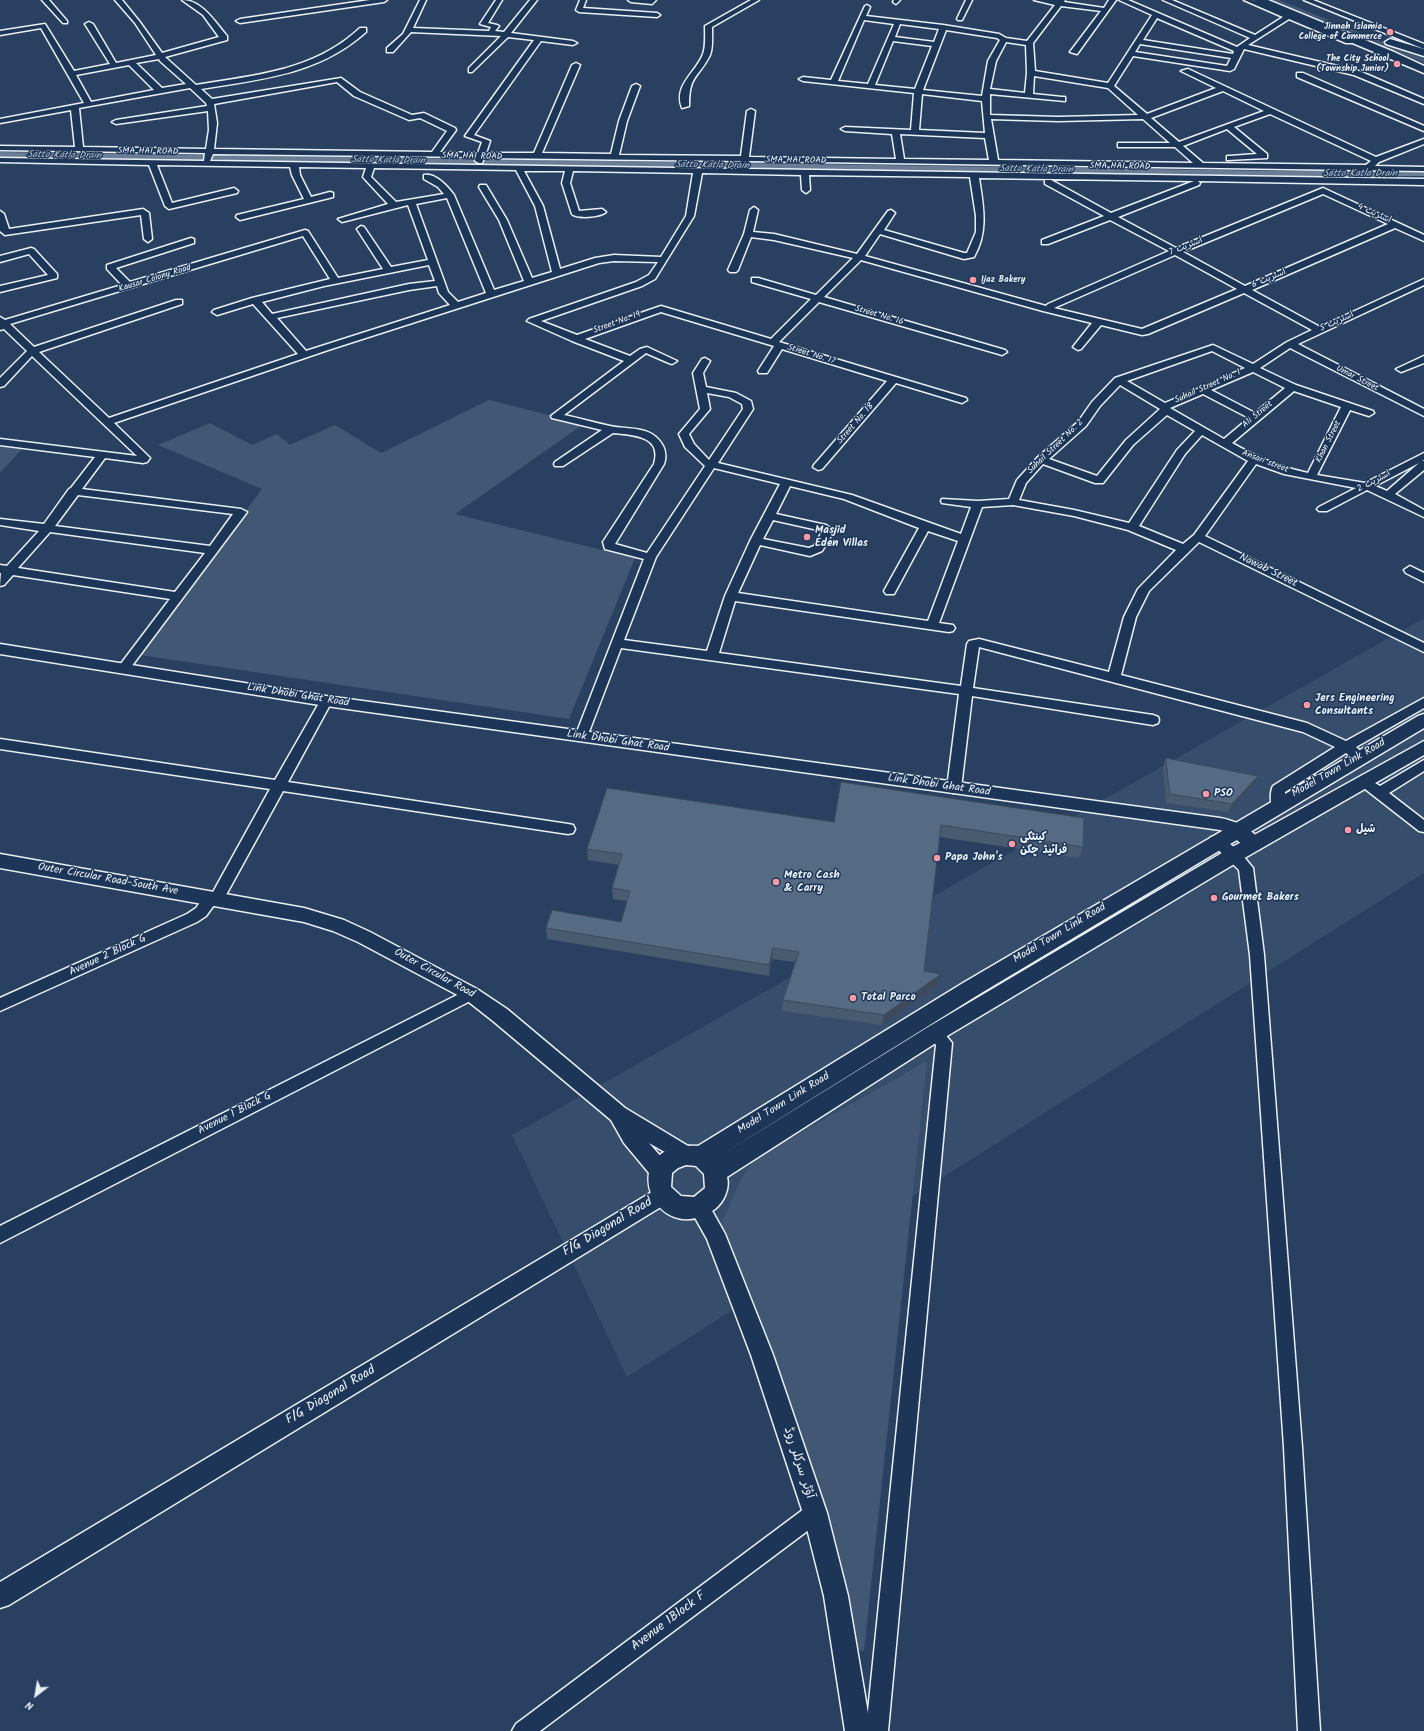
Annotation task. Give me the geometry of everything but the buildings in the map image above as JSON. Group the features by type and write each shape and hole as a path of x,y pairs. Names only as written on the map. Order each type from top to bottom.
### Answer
{"main road":[{"path":"1259,0 1390,54 1424,66"},
{"path":"1285,0 1424,55"},
{"path":"1390,54 1404,62 1424,70"},
{"name":"Model Town Link Road","path":"701,1161 976,985 1278,805 1353,752 1424,720"},
{"name":"Model Town Link Road","path":"701,1161 935,1034 1234,855 1372,788 1424,747"},
{"path":"671,1160 701,1161 718,1182 715,1192 709,1201 699,1207 685,1209 672,1205 662,1195 659,1180 661,1172 671,1160"}],"street":[{"path":"45,0 65,22"},
{"path":"118,0 138,22 161,56 211,105 207,156"},
{"path":"188,2 199,0"},
{"path":"330,8 333,0"},
{"path":"240,21 384,0"},
{"path":"390,50 410,30 423,0"},
{"path":"492,34 495,26 484,24 499,0"},
{"path":"472,70 506,35 534,0"},
{"path":"583,0 579,10 657,15"},
{"path":"631,0 652,2 653,0"},
{"path":"685,106 685,89 688,81 707,54 709,26 756,0"},
{"path":"960,19 970,0"},
{"path":"1037,0 1061,1 1106,10"},
{"path":"1074,52 1113,0"},
{"path":"1122,0 1240,48 1356,73 1424,102"},
{"path":"1166,0 1254,38"},
{"path":"1247,0 1359,45 1373,47"},
{"path":"1307,0 1424,47"},
{"path":"1029,96 1031,72 1030,43 1061,1"},
{"path":"71,74 161,56 177,50 224,38 205,14 188,2"},
{"path":"833,83 867,7"},
{"path":"1110,86 1132,54 1156,14"},
{"path":"1132,54 1228,69 1232,66 1240,48 1288,17"},
{"path":"861,18 943,27 999,36 1004,40 1030,43"},
{"path":"870,87 898,22"},
{"path":"89,24 114,65"},
{"path":"0,32 43,25 89,104"},
{"path":"915,133 918,92 943,27"},
{"path":"0,121 160,91 266,75 318,62 342,49 363,30"},
{"path":"410,30 506,35 573,43"},
{"path":"479,161 486,140 469,136 539,39"},
{"path":"891,39 936,44"},
{"path":"994,162 988,136 986,95 991,63 1004,40"},
{"path":"1139,42 1236,57"},
{"path":"130,62 160,91"},
{"path":"537,156 576,65"},
{"path":"1185,71 1376,160"},
{"path":"1031,72 1110,86 1201,166"},
{"path":"1300,75 1424,129"},
{"path":"803,79 918,92 1029,96 1062,99"},
{"path":"116,122 338,80 356,94 401,114 412,118 421,115 452,130 435,154"},
{"path":"614,157 623,121 636,86"},
{"path":"987,118 1058,119 1146,117 1222,89"},
{"path":"75,106 79,149"},
{"path":"744,165 751,111"},
{"path":"1121,145 1178,145 1270,111"},
{"path":"1194,159 1264,156 1228,126"},
{"path":"845,129 988,136"},
{"path":"896,132 900,161"},
{"path":"1368,168 1376,160 1424,141"},
{"path":"0,148 79,149 207,156 435,154 479,161 537,156 614,157 744,165 900,161 1424,169"},
{"name":"SMA HAI ROAD","path":"0,160 152,162 207,156 294,165 371,166 479,161 519,168 698,170 744,165 805,172 974,174 1422,186"},
{"path":"152,162 169,206 234,191"},
{"path":"294,165 296,175 308,199"},
{"path":"371,166 367,177 394,205"},
{"path":"519,168 539,206 557,273"},
{"path":"570,168 566,183 576,214 602,212"},
{"path":"631,360 532,322 646,281 664,260 690,216 698,170"},
{"path":"805,172 806,190"},
{"path":"878,231 964,256 971,255 980,232 974,174"},
{"path":"427,178 441,185 450,195 491,294"},
{"path":"1048,182 1319,330"},
{"path":"1045,242 1112,217 1196,182"},
{"path":"483,187 502,220 529,282"},
{"name":"اسٹریٹ 4","path":"1323,191 1424,238"},
{"name":"اسٹریٹ 7","path":"1052,308 1175,252 1323,191"},
{"path":"240,217 308,199 330,195"},
{"path":"342,219 394,205 450,195"},
{"path":"411,203 444,293 455,306"},
{"path":"733,270 748,234 754,210"},
{"path":"0,214 2,228 5,232 143,212 145,213 148,239"},
{"path":"763,371 776,344 818,298 861,255 892,212"},
{"name":"اسٹریٹ 6","path":"1098,322 1142,332 1148,331 1396,224"},
{"path":"361,229 388,270"},
{"name":"Kausar Colony Road","path":"1,323 129,287 305,233 336,282"},
{"path":"748,234 774,237 861,255 1046,309 1052,308 1098,322 1078,347"},
{"path":"129,287 110,267 191,241"},
{"path":"0,259 31,251 54,276 0,289"},
{"path":"107,422 304,355 557,273 603,260 664,260"},
{"path":"217,312 255,300 388,270 433,262"},
{"name":"Street No. 16","path":"755,280 1002,352"},
{"name":"اسٹریٹ 5","path":"1253,368 1290,344 1424,282"},
{"path":"270,317 409,287 440,283"},
{"path":"255,300 304,355"},
{"path":"0,384 32,351 179,302"},
{"name":"Street No. 19","path":"575,339 661,309"},
{"name":"Street No. 17","path":"661,309 962,400"},
{"path":"0,452 4,442 143,460 145,458 1,323"},
{"name":"Umar Street","path":"1290,344 1424,413"},
{"name":"Suhail Street No. 2","path":"1013,502 1021,482 1041,460 1082,424 1096,404 1119,380 1213,348 1253,368"},
{"path":"650,557 608,546 609,542 659,464 661,460 658,447 647,435 611,429 556,416 645,350 672,361"},
{"path":"1401,369 1424,359"},
{"path":"705,361 698,373 705,410 684,434 689,446 706,463 848,497 925,526 965,539"},
{"path":"1253,368 1292,387 1369,413"},
{"name":"Suhail Street No. 1","path":"1041,460 1099,481 1113,460 1135,439 1147,423 1165,408 1253,368"},
{"name":"Street No. 18","path":"818,468 893,380"},
{"name":"Ansari street","path":"1119,380 1254,460 1284,471 1366,486 1388,494 1424,514"},
{"name":"Ali Street","path":"1226,443 1292,387"},
{"path":"581,737 650,557 748,409 748,403 732,395 701,389"},
{"path":"1202,390 1256,417"},
{"name":"Khan Street","path":"1311,477 1347,406"},
{"path":"559,464 611,429"},
{"path":"1132,527 1182,452 1202,430"},
{"path":"0,582 5,570 47,528 73,491 102,455"},
{"name":"اسٹریٹ 2","path":"1323,509 1424,456"},
{"path":"1114,678 1130,617 1144,589 1198,537 1254,460"},
{"path":"1388,494 1424,464"},
{"path":"712,656 731,596 756,540 787,482"},
{"path":"73,491 241,512 124,668"},
{"path":"946,501 978,504 1013,502 1074,513 1132,527 1184,549"},
{"path":"932,625 978,504"},
{"path":"756,540 810,552 818,548 828,531 822,527 769,516"},
{"path":"0,522 212,550"},
{"path":"890,591 925,526"},
{"name":"Nawab Street","path":"1198,537 1424,648"},
{"path":"5,570 178,596"},
{"path":"1410,570 1424,578"},
{"path":"731,596 949,628"},
{"path":"616,643 966,691 1153,720"},
{"path":"954,788 973,644 979,643 1307,728 1353,752 1424,702"},
{"name":"Link Dhobi Ghat Road","path":"0,649 326,701 1220,824 1237,830"},
{"name":"Avenue 2 Block G","path":"0,1006 192,918 201,912 213,899 326,701"},
{"path":"0,744 568,829"},
{"path":"1424,765 1372,788 1424,827"},
{"path":"1237,830 1254,844"},
{"path":"1216,841 1234,855 1246,868 1257,955 1276,1232 1293,1447 1309,1731"},
{"name":"Outer Circular Road-South Ave","path":"0,861 213,899"},
{"name":"Outer Circular Road","path":"213,899 304,915 338,925 371,940 471,994 500,1015 618,1114 701,1161"},
{"name":"Avenue 1 Block G","path":"0,1235 471,994"},
{"path":"877,1731 944,1044 935,1034"},
{"name":"Outer Circular Road","path":"618,1114 631,1136 661,1172"},
{"name":"F/G Diagonal Road","path":"0,1596 662,1195"},
{"name":"آؤٹر سرکلر روڈ","path":"699,1207 715,1234 762,1355 815,1513 836,1596 858,1731"},
{"name":"Avenue 1Block F","path":"522,1731 815,1513"}],"shaded area":[{"path":"1266,0 1279,0 1424,58 1424,63"},
{"path":"489,400 584,424 455,514 635,558 569,719 140,655 262,489 158,445 210,423 252,445 277,434 290,445 335,425 381,453"},
{"path":"0,446 22,449 0,473"},
{"path":"1424,618 1424,873 627,1377 512,1135"},
{"path":"927,1061 864,1651 844,1649 720,1227 741,1179 755,1159"}],"waterway":[{"name":"Satto Katla Drain","path":"0,155 1282,174 1424,173"}],"place":[{"name":"Jinnah Islamia College of Commerce","path":"1390,32"},
{"name":"The City School (Township Junior)","path":"1397,64"},
{"name":"Ijaz Bakery","path":"973,280"},
{"name":"Masjid Eden Villas","path":"807,537"},
{"name":"Jers Engineering Consultants","path":"1307,705"},
{"name":"PSO","path":"1206,794"},
{"name":"شیل","path":"1348,830"},
{"name":"کینٹکی فرائیڈ چکن","path":"1012,844"},
{"name":"Papa John's","path":"937,858"},
{"name":"Metro Cash & Carry","path":"776,882"},
{"name":"Gourmet Bakers","path":"1214,898"},
{"name":"Total Parco","path":"853,998"}]}
